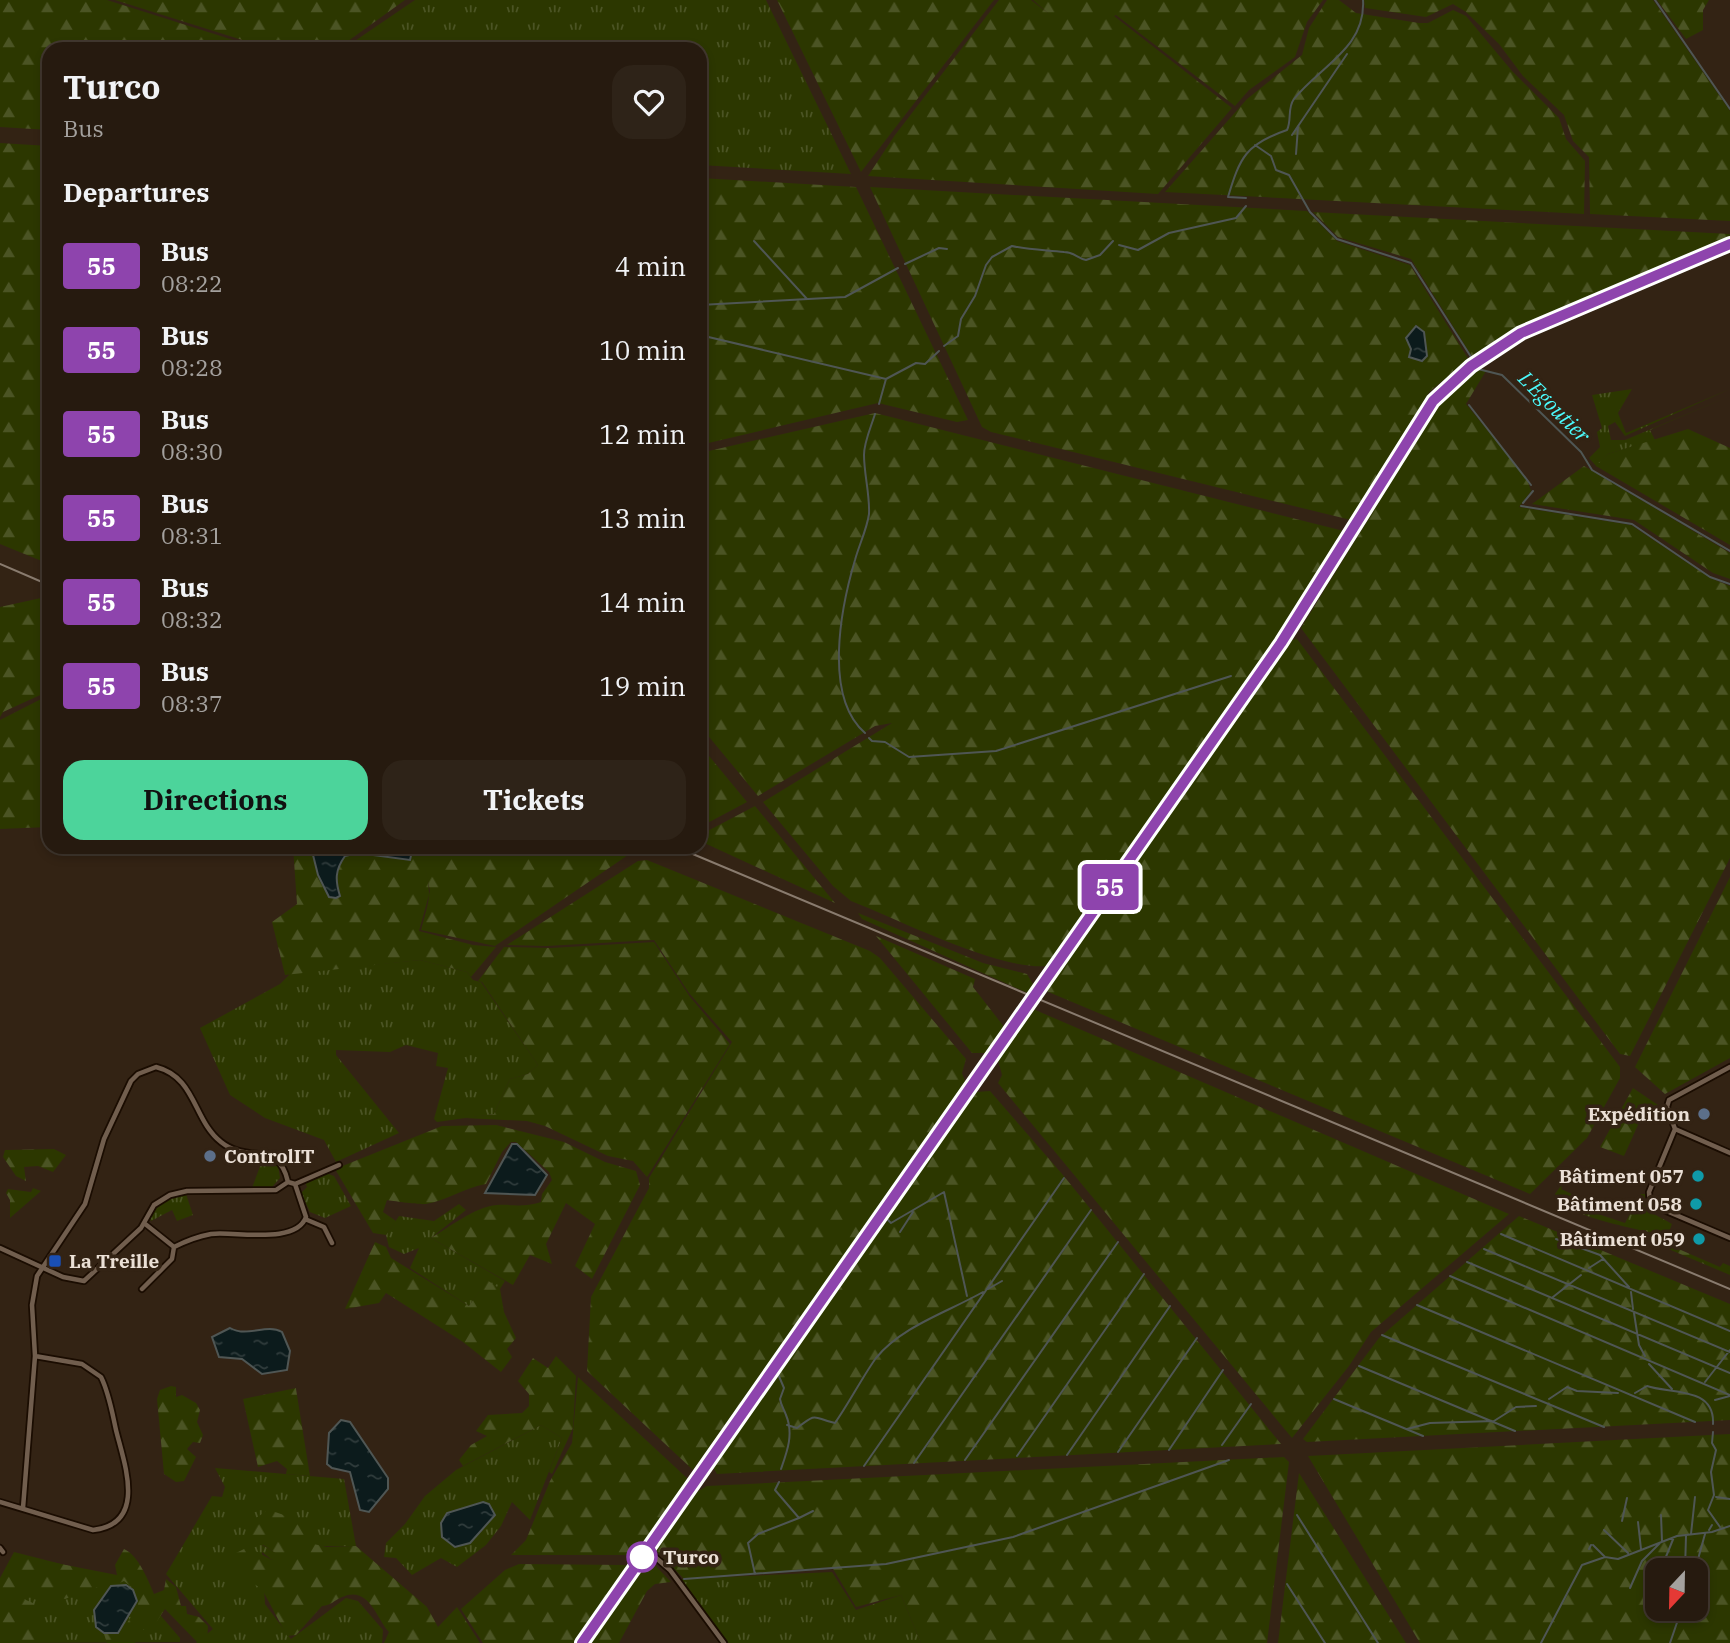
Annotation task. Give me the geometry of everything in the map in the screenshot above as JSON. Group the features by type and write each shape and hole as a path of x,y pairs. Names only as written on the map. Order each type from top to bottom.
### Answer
{"main road":[{"path":"582,1643 1285,636 1429,407 1448,384 1471,366 1547,321 1730,243"}],"street":[{"path":"1730,1067 1669,1100 1667,1107 1675,1129 1649,1192 1650,1203 1730,1238"},
{"path":"23,1508 36,1356 32,1305 41,1267 85,1204 104,1139 128,1085 138,1074 150,1069 169,1071 183,1081 209,1128 223,1144 242,1152 279,1160 288,1182"},
{"path":"1675,1129 1730,1153"},
{"path":"0,1248 63,1277 83,1281 144,1223 154,1205 183,1191 271,1190 288,1182 295,1184 339,1164"},
{"path":"174,1247 211,1234 285,1233 301,1226 305,1219 295,1184"},
{"path":"305,1219 324,1227 332,1242"},
{"path":"144,1223 174,1247"},
{"path":"142,1289 172,1259 174,1247"},
{"path":"0,1502 77,1528 99,1530 123,1512 130,1488 101,1377 82,1364 36,1356"},
{"path":"647,1549 678,1580 724,1643"}],"green space":[{"path":"0,0 107,0 239,42 42,42 42,130 0,127"},
{"path":"115,0 405,0 347,42 249,42"},
{"path":"415,0 766,0 851,174 707,165 707,42 353,42"},
{"path":"777,0 994,0 861,172"},
{"path":"999,0 1031,0 1048,13 1033,0 1323,0 1307,22 1295,57 1249,90 1235,106 1114,16 1232,108 1158,194 868,176 895,135"},
{"path":"1327,0 1339,0 1356,13 1419,23 1428,23 1453,10 1466,16 1512,71 1559,118 1566,139 1585,161 1584,214 1165,192 1247,99 1302,55 1309,28"},
{"path":"1364,0 1653,0 1730,111 1730,221 1590,214 1589,157 1573,141 1564,115 1523,76 1499,44 1466,12 1453,4 1426,17 1365,8"},
{"path":"1657,0 1709,0 1703,10 1703,30 1686,39"},
{"path":"0,143 42,146 42,561 0,544"},
{"path":"707,178 856,187 968,420 957,422 878,403 707,443"},
{"path":"870,187 1307,211 1337,241 1410,265 1469,360 1430,391 1351,520 991,432 982,427"},
{"path":"1313,212 1730,234 1730,238 1511,330 1473,358 1411,259 1338,237"},
{"path":"1475,370 1486,371 1466,404 1527,479 1531,491 1519,507 1631,525 1710,578 1730,586 1730,858 1630,1056 1620,1054 1301,628 1442,400"},
{"path":"1632,389 1618,413 1626,433 1730,389 1625,436 1615,422 1608,426 1611,440 1625,440 1730,396 1650,430 1655,440 1608,454 1597,467 1589,458 1600,447 1597,432 1602,428 1592,395"},
{"path":"875,413 1344,531 1280,635 1048,966 1027,965 977,953 851,901 833,886 763,802 892,723 875,726 758,796 707,734 707,451"},
{"path":"1688,429 1730,448 1730,545 1596,466 1608,454"},
{"path":"1584,466 1730,553 1730,579 1713,573 1634,520 1532,504"},
{"path":"42,598 42,694 3,712 0,717 0,607"},
{"path":"1297,639 1620,1067 1620,1078 1587,1138 1530,1194 1046,991 1292,640"},
{"path":"42,699 42,827 0,829 0,720"},
{"path":"707,753 747,802 707,823"},
{"path":"755,806 835,903 707,844 707,831"},
{"path":"293,854 630,854 495,946 421,930 429,895 419,931 473,945 496,947 471,977 467,972 420,960 285,975 272,922 297,904"},
{"path":"647,860 870,951 880,958 966,1059 962,1073 966,1084 693,1470 587,1371 591,1297 649,1188 649,1178 732,1042 689,993 654,940 546,946 507,945 638,861"},
{"path":"1730,877 1730,1058 1665,1094 1635,1067"},
{"path":"858,913 983,963 1027,974 1034,986 1030,994 862,919"},
{"path":"876,936 975,979 973,987 1005,1028 988,1053 972,1053"},
{"path":"654,942 690,997 730,1044 647,1177 633,1161 608,1156 545,1126 527,1121 463,1118 494,1114 510,1079 528,1074 538,1065 482,982 478,981 504,947 551,948"},
{"path":"420,960 467,972 473,980 481,982 538,1065 528,1074 510,1079 494,1114 437,1122 434,1119 448,1068 436,1066 438,1053 406,1045 390,1052 336,1050 336,1055 399,1133 336,1162 324,1140 265,1118 230,1095 200,1028 280,984 291,973"},
{"path":"1033,1009 1509,1214 1371,1332 1349,1366 1292,1438 998,1083 1002,1075 998,1060"},
{"path":"1633,1088 1658,1105 1666,1120 1663,1124 1642,1116 1624,1156 1600,1147"},
{"path":"990,1091 1063,1175 1281,1444 717,1474 713,1467 976,1092"},
{"path":"496,1125 564,1142 605,1162 636,1171 640,1185 592,1279 575,1266 595,1224 566,1203 546,1244 552,1264 530,1255 513,1285 431,1238 471,1213 488,1207 541,1202 542,1194 552,1180 549,1172 516,1142 511,1142 502,1152 486,1184 426,1204 387,1200 383,1212 396,1221 386,1235 373,1233 335,1169 442,1126"},
{"path":"54,1149 66,1155 53,1172 38,1166 24,1167 26,1181 16,1176 3,1157 5,1150"},
{"path":"262,1161 278,1165 280,1178 272,1187 252,1188"},
{"path":"326,1173 334,1176 351,1206 325,1218 310,1212 301,1193 307,1187 305,1182"},
{"path":"1565,1180 1561,1189 1587,1201 1589,1211 1625,1223 1641,1194 1645,1194 1649,1210 1672,1224 1667,1237 1605,1222 1572,1210 1555,1194"},
{"path":"33,1188 41,1191 10,1218 10,1200 6,1193 8,1189 31,1192"},
{"path":"186,1194 193,1215 177,1221 172,1210 151,1221 149,1217 158,1203"},
{"path":"459,1204 466,1210 431,1238 505,1281 500,1289 487,1281 469,1306 410,1268 419,1248 404,1254 389,1247 386,1235 399,1216 434,1221"},
{"path":"1519,1216 1730,1304 1730,1420 1307,1442 1303,1439 1379,1338"},
{"path":"1639,1231 1665,1238 1667,1244 1720,1267 1723,1263 1730,1266 1730,1275 1640,1237"},
{"path":"375,1242 386,1247 391,1258 469,1306 487,1280 500,1289 504,1312 516,1338 507,1349 512,1357 501,1372 463,1342 386,1293 379,1303 345,1309"},
{"path":"556,1356 576,1376 573,1428 552,1474 549,1472 562,1438 541,1425 463,1466 459,1460 471,1445 487,1436 476,1431 488,1415 522,1413 529,1406 529,1394 518,1381 533,1358 548,1368"},
{"path":"578,1377 688,1479 635,1555 511,1555 526,1540 550,1481 572,1443"},
{"path":"176,1387 176,1397 182,1395 196,1403 200,1410 197,1422 203,1435 200,1443 193,1442 187,1449 196,1457 184,1481 176,1482 164,1474 157,1399 160,1390"},
{"path":"296,1388 310,1476 286,1474 287,1469 277,1461 258,1467 243,1399"},
{"path":"541,1425 562,1438 530,1520 512,1502 501,1526 486,1545 457,1567 441,1558 412,1575 396,1558 384,1557 386,1543 405,1524 425,1496 456,1470"},
{"path":"1730,1434 1730,1643 1420,1643 1308,1456"},
{"path":"1284,1457 1289,1462 1267,1643 921,1643 901,1595 856,1607 832,1567 684,1579 655,1549 695,1493 707,1486"},
{"path":"215,1468 344,1479 356,1546 262,1545 278,1554 272,1560 262,1552 265,1604 291,1639 346,1598 358,1601 383,1630 382,1643 196,1643 213,1629 166,1574 212,1496 222,1497 225,1487"},
{"path":"1299,1473 1406,1643 1278,1643"},
{"path":"268,1510 282,1514 299,1525 309,1543 327,1547 356,1546 427,1607 438,1627 457,1607 480,1643 384,1643 389,1632 376,1612 365,1599 351,1594 322,1606 296,1635 287,1636 262,1589 230,1569 236,1553 248,1547 272,1560 277,1554 250,1536 253,1520"},
{"path":"124,1549 139,1563 154,1594 164,1590 166,1579 176,1587 181,1606 186,1606 187,1614 199,1617 208,1626 207,1643 198,1643 165,1609 151,1630 140,1630 135,1643 107,1643 104,1634 107,1631 122,1631 138,1606 138,1592 124,1581 103,1591 97,1587 65,1599 32,1586 19,1589 19,1597 33,1603 33,1621 56,1634 51,1639 0,1643 0,1583 15,1555 117,1575 115,1565"},
{"path":"14,1552 120,1579 135,1566 149,1602 180,1638 180,1642 0,1643 0,1578"},
{"path":"646,1562 652,1562 671,1582 655,1584 647,1591 619,1643 590,1643"},
{"path":"519,1564 628,1565 574,1643 483,1643 461,1609 505,1570"},
{"path":"832,1572 856,1610 901,1595 921,1643 728,1643 681,1579"}],"water":[{"path":"1416,326 1424,332 1427,356 1422,361 1409,357 1411,349 1406,338"},
{"path":"313,854 354,854 345,856 338,871 340,896 329,897 318,875"},
{"path":"365,854 411,854 410,860"},
{"path":"512,1144 517,1144 547,1175 535,1195 485,1193"},
{"path":"230,1328 243,1332 270,1329 282,1332 290,1351 287,1370 262,1374 242,1359 219,1357 212,1337"},
{"path":"341,1420 350,1422 388,1478 388,1489 369,1512 360,1510 350,1472 332,1468 327,1464 329,1433"},
{"path":"483,1502 489,1504 495,1515 470,1543 455,1547 442,1537 441,1523 447,1513"},
{"path":"126,1585 133,1590 137,1601 118,1633 104,1633 96,1627 94,1610 111,1586"}],"waterway":[{"name":"L'Egoutier","path":"1246,198 1228,197 1241,162 1253,147 1287,130 1294,99 1339,55 1357,31 1362,17 1363,0"},
{"path":"1655,0 1730,109"},
{"path":"1292,135 1347,54"},
{"path":"1296,154 1298,127"},
{"name":"L'Egoutier","path":"1255,145 1271,156 1276,170 1289,175 1310,212 1337,239 1411,263 1473,360"},
{"path":"1119,245 1138,250 1169,233 1236,218 1246,206"},
{"path":"754,241 807,299"},
{"path":"944,346 958,336 961,319 975,296 986,265 992,257 1012,246 1067,252 1086,260 1100,255 1113,241"},
{"path":"905,264 939,248 947,249"},
{"path":"707,305 845,297 898,268"},
{"path":"707,337 886,379"},
{"path":"879,404 886,379 916,363 925,364 939,351"},
{"name":"L'Egoutier","path":"1476,365 1478,369 1502,375 1581,452 1592,470 1730,551"},
{"path":"1469,405 1531,485"},
{"path":"865,733 852,717 844,697 839,651 850,579 869,514 864,455 875,414"},
{"path":"1523,503 1533,491"},
{"path":"1521,506 1632,524 1710,577 1730,584"},
{"path":"869,738 872,741 885,742 909,757 996,751 1231,676"},
{"path":"864,1466 1064,1178"},
{"path":"887,1219 891,1223 944,1192 967,1296"},
{"path":"914,1463 1091,1210"},
{"path":"900,1232 913,1212"},
{"path":"1501,1234 1730,1331"},
{"path":"1556,1239 1600,1255 1629,1287"},
{"path":"965,1460 1118,1242"},
{"path":"1484,1249 1730,1352"},
{"path":"1589,1268 1603,1259"},
{"path":"1467,1262 1730,1373"},
{"path":"1017,1456 1144,1274"},
{"path":"1553,1297 1581,1275"},
{"path":"1450,1276 1730,1395"},
{"path":"988,1289 1002,1281"},
{"path":"787,1425 797,1428 816,1417 835,1423 871,1365 887,1347 912,1328 983,1292"},
{"path":"1631,1292 1633,1309"},
{"path":"1417,1305 1695,1422"},
{"path":"1067,1455 1170,1306"},
{"path":"1634,1313 1639,1345 1645,1356"},
{"path":"1382,1335 1604,1427"},
{"path":"1118,1452 1197,1338"},
{"path":"1705,1382 1730,1350"},
{"path":"1649,1364 1672,1389"},
{"path":"1359,1366 1515,1431"},
{"path":"1169,1450 1223,1370"},
{"path":"778,1374 784,1388 780,1401 789,1429 789,1443 781,1469"},
{"path":"1635,1393 1647,1386 1699,1397 1707,1403 1712,1412 1713,1424"},
{"path":"1549,1399 1567,1387 1577,1391 1618,1393"},
{"path":"1715,1400 1730,1396"},
{"path":"1334,1399 1423,1436"},
{"path":"1222,1445 1251,1404"},
{"path":"1407,1429 1430,1423 1494,1421 1516,1407 1536,1406"},
{"path":"1713,1432 1712,1443 1716,1450 1711,1472 1714,1495 1708,1510 1720,1527"},
{"path":"684,1579 886,1564 1013,1537 1229,1460"},
{"path":"755,1574 748,1543 758,1534 799,1518 775,1490 779,1482"},
{"path":"1691,1534 1695,1497"},
{"path":"1716,1497 1730,1499"},
{"path":"1622,1521 1627,1498"},
{"path":"799,1518 813,1511"},
{"path":"1297,1515 1378,1643"},
{"path":"1661,1515 1662,1541"},
{"path":"1638,1522 1641,1549"},
{"path":"1709,1530 1712,1525"},
{"path":"1541,1643 1582,1565 1605,1557 1618,1559 1677,1536 1712,1532 1730,1526"},
{"path":"1604,1530 1628,1553"},
{"path":"1698,1558 1705,1534"},
{"path":"1685,1558 1686,1536"},
{"path":"1665,1558 1674,1537"},
{"path":"1630,1588 1642,1561 1660,1543"},
{"path":"1589,1549 1591,1545"},
{"path":"1593,1545 1605,1557"},
{"path":"1287,1584 1325,1643"},
{"path":"1670,1643 1678,1621"}],"railway":[{"path":"0,564 42,582"},
{"path":"693,854 1730,1289"}],"bus line":[{"name":"55","path":"582,1643 1281,643 1433,401 1448,384 1471,366 1521,333 1730,244"}],"place":[{"name":"Expédition","path":"1704,1114"},
{"name":"ControlIT","path":"210,1156"},
{"name":"Bâtiment 057","path":"1698,1176"},
{"name":"Bâtiment 058","path":"1696,1204"},
{"name":"Bâtiment 059","path":"1699,1239"},
{"name":"La Treille","path":"55,1261"},
{"name":"Turco","path":"642,1557"}]}
